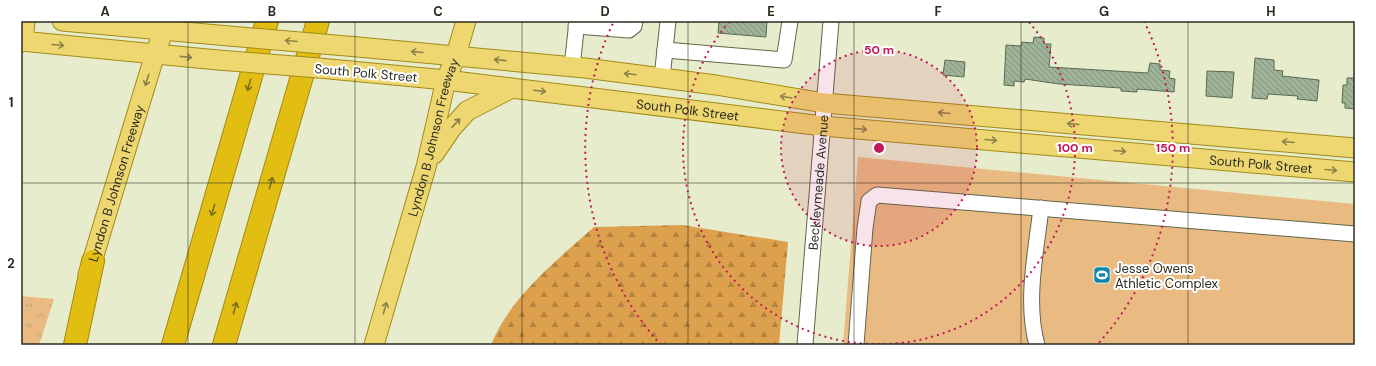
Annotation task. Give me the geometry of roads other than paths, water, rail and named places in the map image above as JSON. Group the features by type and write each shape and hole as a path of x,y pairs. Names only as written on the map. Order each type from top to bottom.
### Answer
{"highway":[{"path":"173,345 268,21"},
{"path":"224,345 318,21"},
{"path":"75,345 93,261"}],"main road":[{"path":"22,42 25,21"},
{"name":"South Polk Street","path":"62,21 166,25 220,35 456,55 572,67 662,78 824,103 1355,148"},
{"name":"Lyndon B Johnson Freeway","path":"374,345 426,167 446,80 456,55 466,21"},
{"name":"Lyndon B Johnson Freeway","path":"66,345 93,261 154,54 166,25"},
{"name":"South Polk Street","path":"22,42 360,71 446,80 822,126 1355,172"},
{"path":"426,167 438,146 467,112 512,88"},
{"path":"1195,158 1196,134"}],"street":[{"path":"572,67 576,22 629,30 634,26 635,21"},
{"path":"662,78 668,21"},
{"path":"664,50 784,60 790,21"},
{"name":"Beckleymeade Avenue","path":"805,345 831,21"},
{"path":"856,345 865,228 869,201 877,195 1355,234"},
{"path":"1037,345 1033,330 1031,301 1041,208"}],"place":[{"name":"Jesse Owens Athletic Complex","path":"1102,275"}]}
